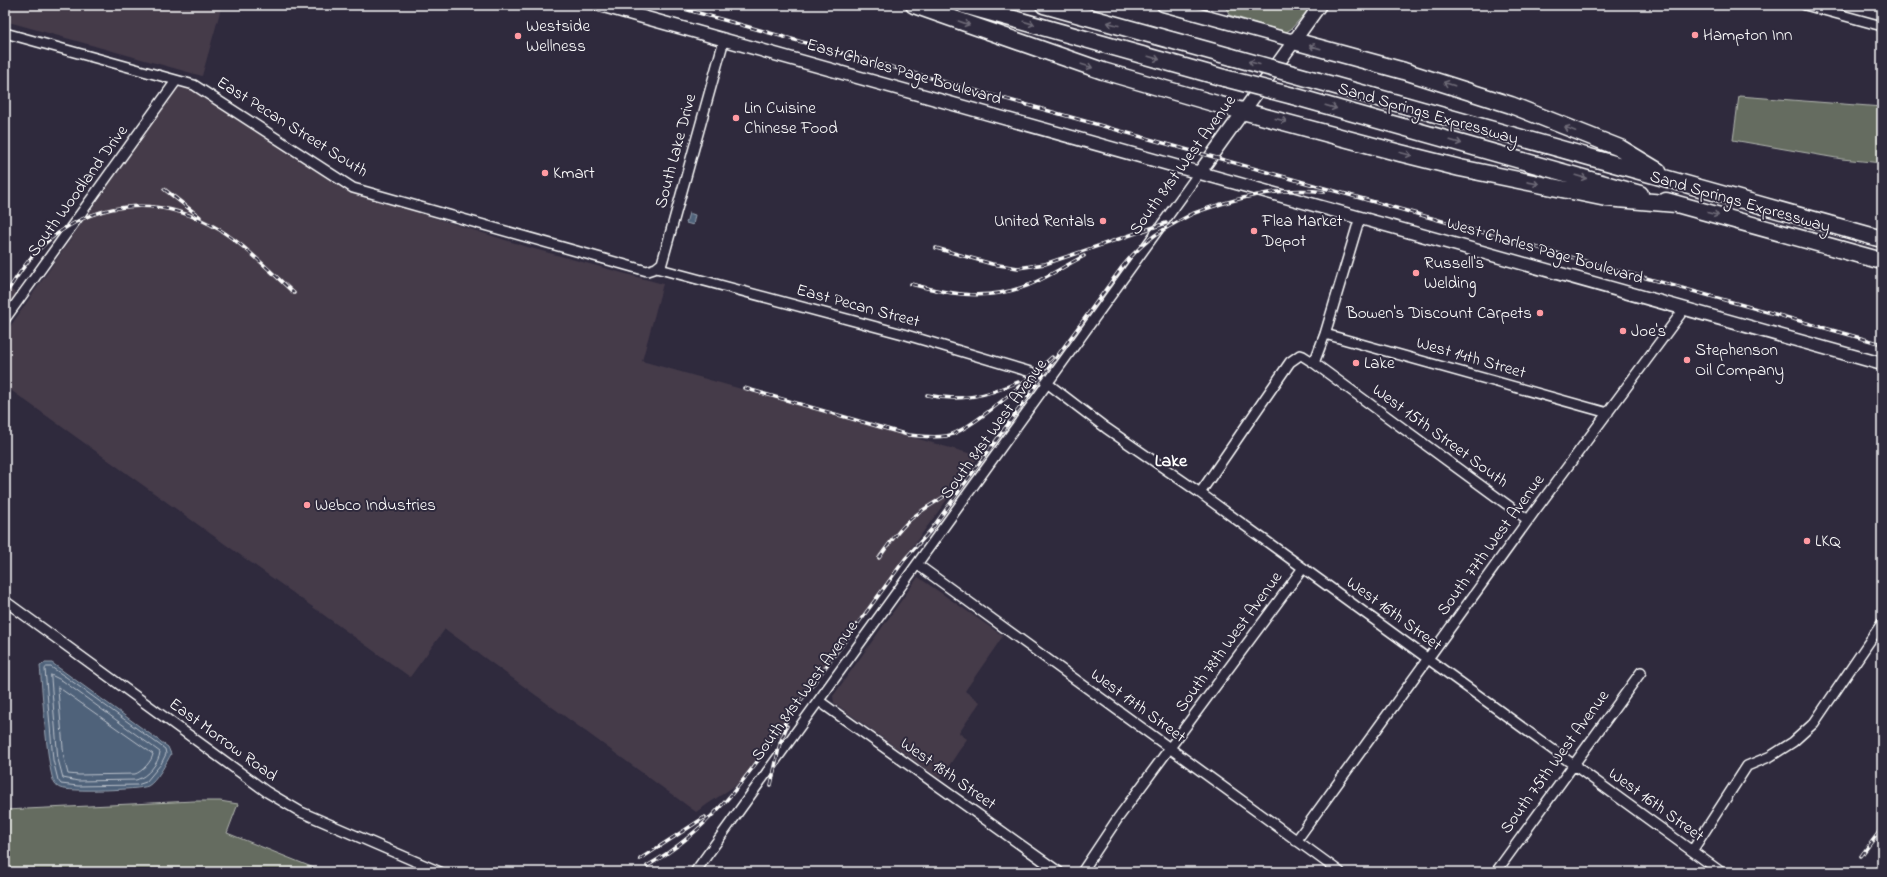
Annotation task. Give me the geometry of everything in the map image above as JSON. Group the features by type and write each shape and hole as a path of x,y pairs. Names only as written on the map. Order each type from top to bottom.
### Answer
{"highway":[{"path":"914,5 1103,71 1460,168 1606,198 1676,204"},
{"name":"Sand Springs Expressway","path":"964,5 1882,261"},
{"name":"Sand Springs Expressway","path":"1044,5 1882,239"},
{"path":"1294,42 1404,70 1511,105 1620,148 1675,181"}],"main road":[{"name":"East Charles Page Boulevard","path":"600,5 1199,173"},
{"path":"1163,5 1294,42"},
{"name":"South 81st West Avenue","path":"1199,173 1320,5"},
{"name":"West Charles Page Boulevard","path":"1199,173 1882,364"}],"street":[{"path":"1806,5 1882,26"},
{"name":"East Pecan Street South","path":"5,33 194,85 353,188 647,271 656,268"},
{"name":"South Lake Drive","path":"656,268 662,263 665,254 724,40"},
{"name":"South Woodland Drive","path":"5,319 176,81"},
{"name":"South 81st West Avenue","path":"695,872 918,565 1199,173"},
{"path":"1314,363 1325,334 1360,217"},
{"name":"East Pecan Street","path":"656,268 903,334 1034,373 1042,377 1047,383"},
{"name":"South 77th West Avenue","path":"1296,840 1429,660 1528,520 1685,308"},
{"name":"West 14th Street","path":"1325,334 1608,413"},
{"name":"West 15th Street South","path":"1200,493 1290,362 1300,355 1314,363 1528,520"},
{"name":"West 16th Street","path":"1047,383 1106,428 1200,493 1721,872"},
{"name":"West 17th Street","path":"918,565 1340,872"},
{"name":"South 78th West Avenue","path":"1082,872 1118,818 1303,568"},
{"name":"East Morrow Road","path":"5,601 267,792 301,812 440,872"},
{"path":"1692,851 1747,766 1771,756 1793,742 1814,723 1882,623"},
{"name":"South 75th West Avenue","path":"1496,872 1641,672"},
{"name":"West 18th Street","path":"819,701 1059,872"}],"shaded area":[{"path":"5,5 222,5 202,76 5,21"},
{"path":"1226,5 1313,5 1291,29 1283,34 1276,32 1276,29 1229,15"},
{"path":"178,88 193,89 352,192 531,248 663,284 642,361 979,456 739,783 696,812 445,629 410,677 5,386 5,334 83,221"},
{"path":"1739,96 1882,107 1882,163 1842,159 1733,140"},
{"path":"5,285 17,294 5,311"},
{"path":"918,577 1003,636 965,691 980,702 959,733 967,739 940,779 834,703 833,696"},
{"path":"220,801 238,804 227,833 324,872 5,872 5,810"}],"water":[{"path":"689,213 695,215 693,225 686,223"},
{"path":"45,663 52,663 168,747 171,754 161,772 151,784 132,789 76,790 60,788 55,784 52,777 47,747 40,666"}],"railway":[{"path":"670,5 1882,344"},
{"path":"164,189 200,217"},
{"path":"1189,215 1221,204 1255,195 1290,191 1324,192"},
{"path":"5,295 20,272 37,251 57,234 79,221 101,212 125,207 149,207 173,210 196,218 220,230 249,252 294,293"},
{"path":"647,866 672,850 716,812 753,768 905,559 931,530 1122,267 1147,242 1172,225 1194,213"},
{"path":"936,248 992,264 1018,268 1045,264 1166,223"},
{"path":"911,284 941,291 970,295 999,293 1029,285 1084,256"},
{"path":"744,388 908,435 941,437 957,432 970,425 1016,389 1052,357"},
{"path":"927,395 962,398 995,391 1018,382"},
{"path":"879,558 906,523 959,485"},
{"path":"771,785 780,743 787,726"},
{"path":"640,859 705,817"},
{"path":"1861,856 1882,828"}],"place":[{"name":"Hampton Inn","path":"1695,35"},
{"name":"Westside Wellness","path":"518,36"},
{"name":"Lin Cuisine Chinese Food","path":"736,118"},
{"name":"Kmart","path":"545,173"},
{"name":"United Rentals","path":"1103,221"},
{"name":"Flea Market Depot","path":"1254,231"},
{"name":"Russell's Welding","path":"1416,273"},
{"name":"Bowen's Discount Carpets","path":"1540,313"},
{"name":"Joe's","path":"1623,331"},
{"name":"Stephenson Oil Company","path":"1687,360"},
{"name":"Lake","path":"1356,363"},
{"name":"Webco Industries","path":"307,505"},
{"name":"LKQ","path":"1807,541"}],"district":[{"name":"Lake","path":"1171,462"}]}
